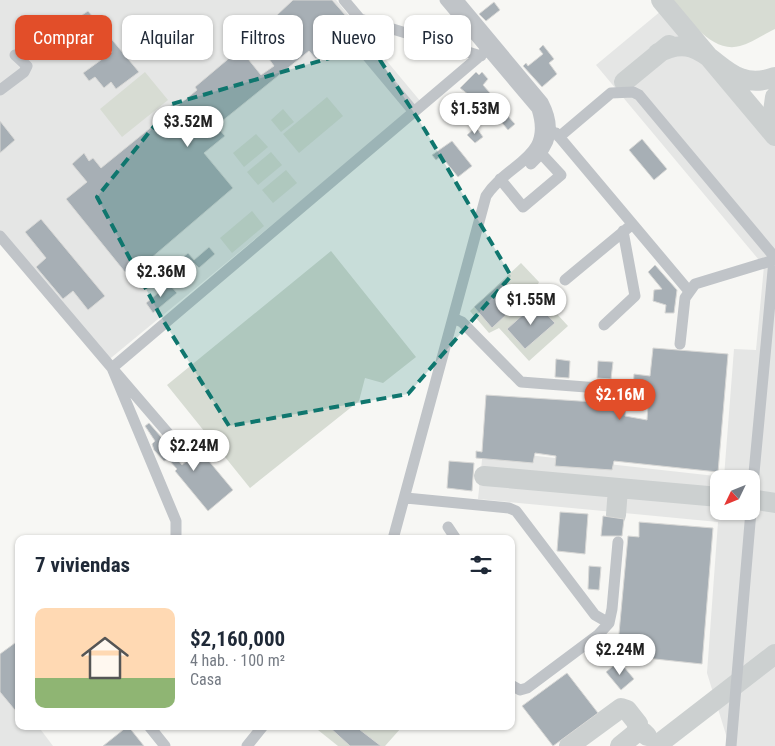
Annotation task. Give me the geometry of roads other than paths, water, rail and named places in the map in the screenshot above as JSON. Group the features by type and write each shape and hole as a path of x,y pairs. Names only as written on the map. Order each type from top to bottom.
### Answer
{"lane":[{"path":"344,0 357,15"},
{"path":"395,535 484,204 502,182 539,150 546,147 546,127 551,118 543,102 488,50 445,0"},
{"path":"458,0 488,50"},
{"path":"394,27 488,50"},
{"path":"112,368 488,50"},
{"path":"0,90 24,72 27,66 20,60"},
{"path":"371,60 414,112"},
{"path":"560,137 611,93 633,92 639,95 772,254 774,260 754,470"},
{"path":"546,127 560,137 628,228 688,290"},
{"path":"502,182 523,207 561,175 539,150"},
{"path":"565,280 628,228"},
{"path":"604,325 635,296 628,228"},
{"path":"0,236 185,453"},
{"path":"680,344 685,298 688,290 695,284 774,260"},
{"path":"453,318 462,322 521,382 624,390"},
{"path":"112,368 176,521 176,535"},
{"path":"131,414 143,405"},
{"path":"406,498 509,508 516,512 595,615 609,623"},
{"path":"731,746 750,520"},
{"path":"448,527 453,535"},
{"path":"515,687 520,690 527,688 598,635 609,623 618,542"},
{"path":"152,730 165,746"},
{"path":"247,746 260,730"}]}
